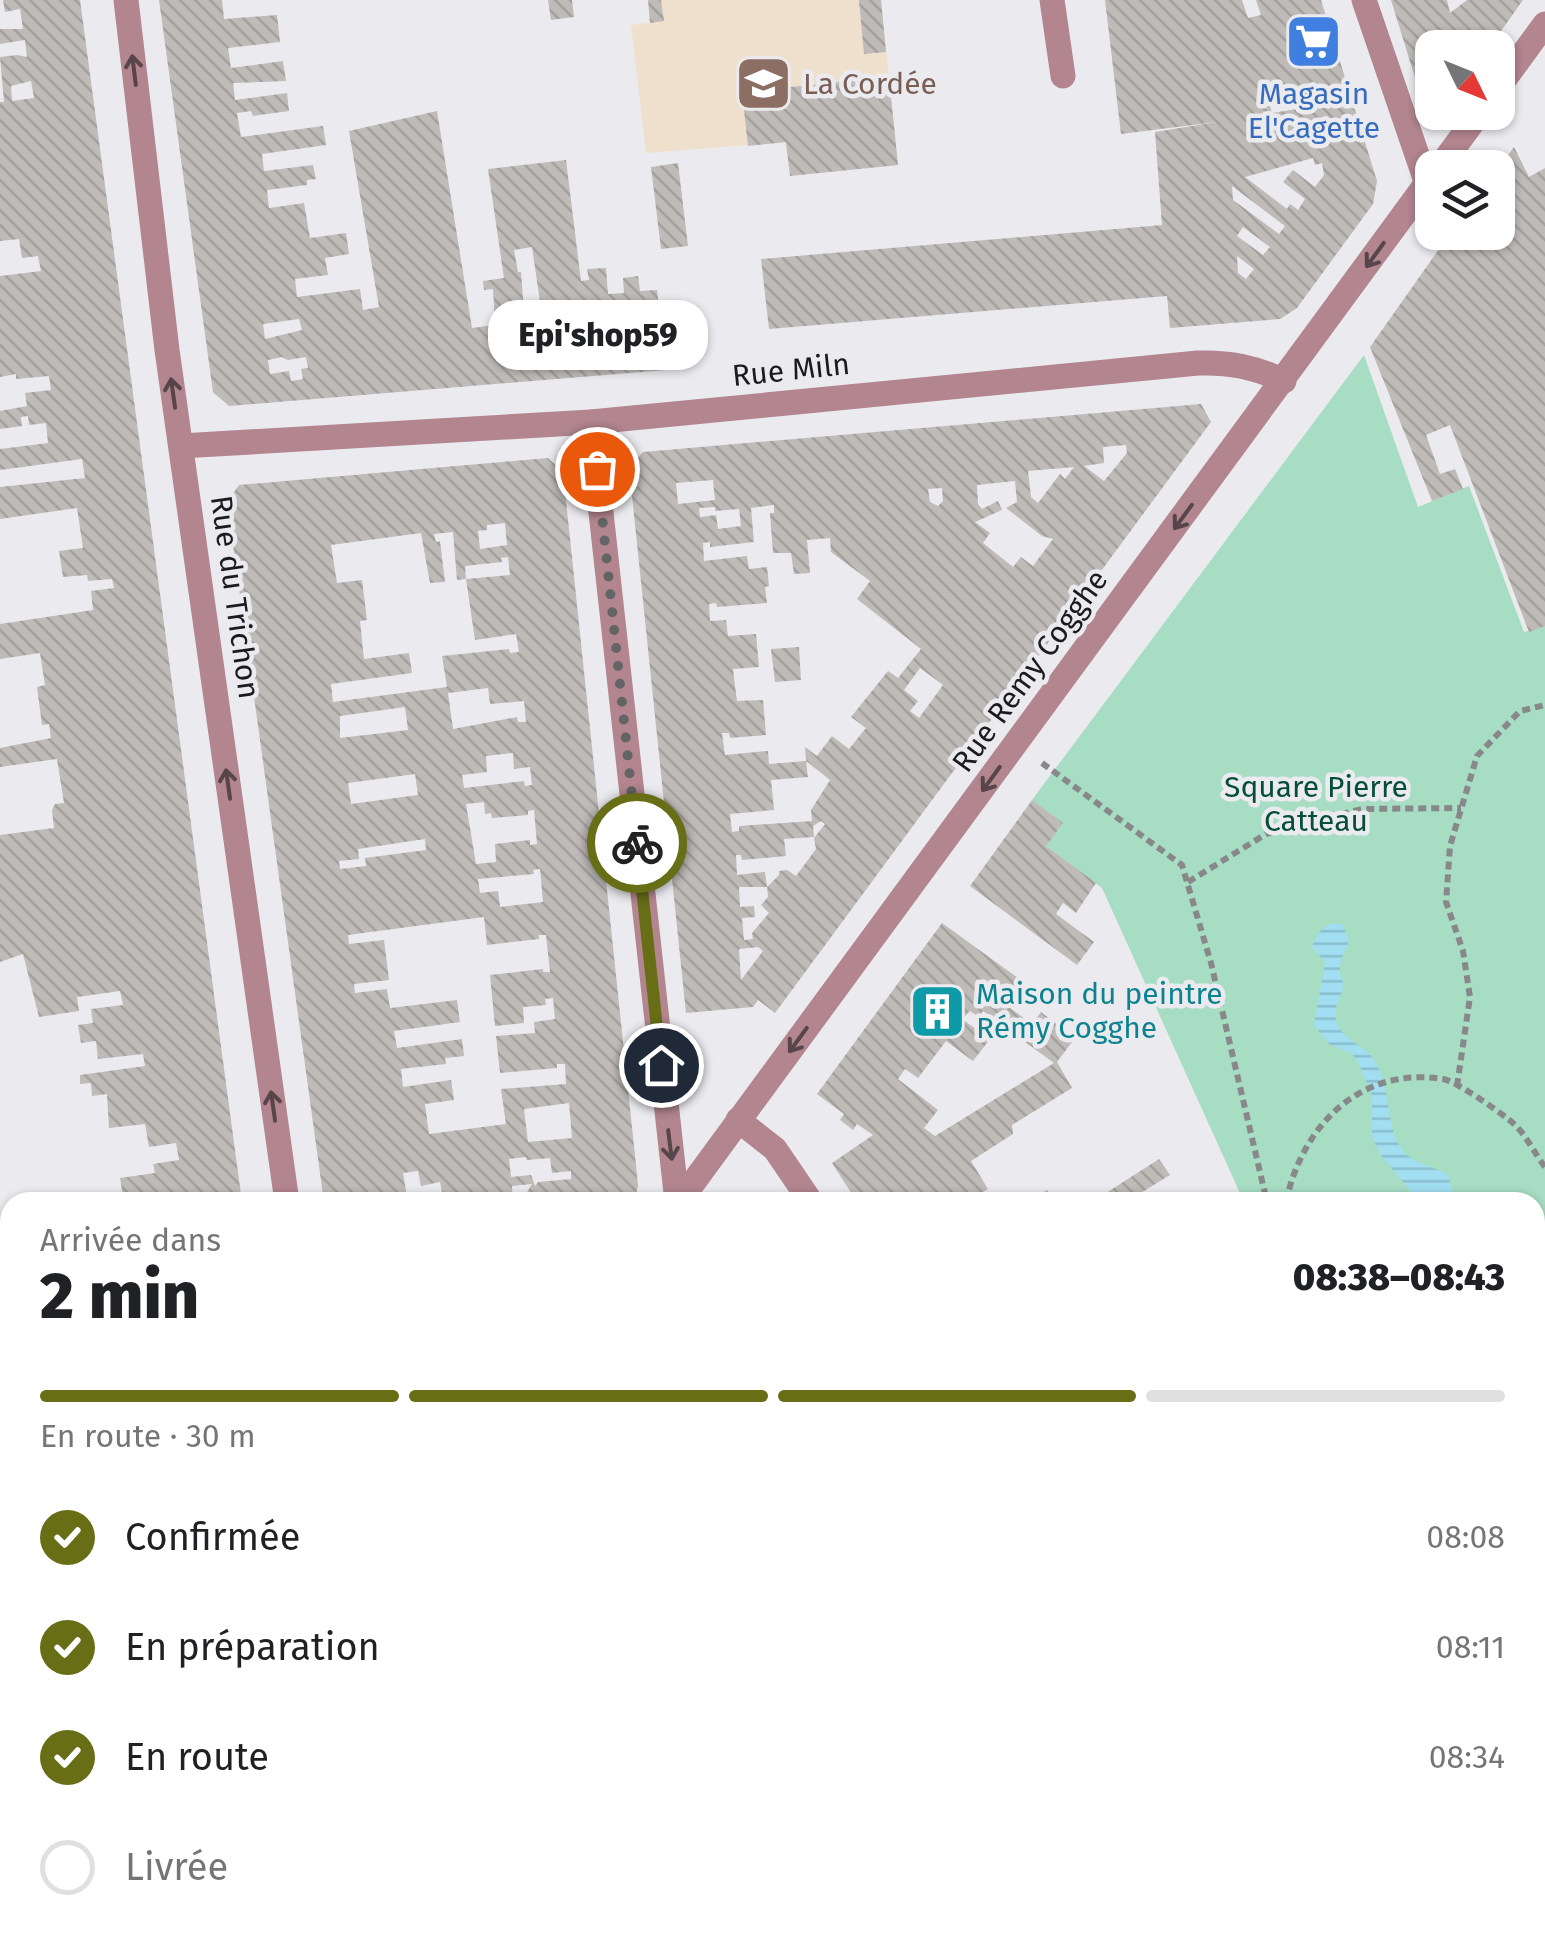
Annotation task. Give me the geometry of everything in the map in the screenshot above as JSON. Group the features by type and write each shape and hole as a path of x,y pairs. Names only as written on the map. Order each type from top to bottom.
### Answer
{"street":[{"name":"Rue du Trichon","path":"126,0 181,446 285,1192"},
{"path":"1052,0 1063,76"},
{"path":"1364,0 1423,150"},
{"path":"1515,65 1545,24"},
{"name":"Rue Remy Cogghe","path":"685,1192 1415,201"},
{"name":"Rue Miln","path":"181,446 592,422 1226,362 1284,381"},
{"path":"592,422 677,1192"},
{"path":"738,1120 775,1150 805,1192"}],"path":[{"path":"1457,1086 1470,997 1463,951 1446,902 1450,846 1477,756 1520,710 1545,704"},
{"path":"1017,744 1182,865 1211,963 1266,1192"},
{"path":"1188,882 1266,834 1362,809 1461,808"},
{"path":"1288,1192 1320,1123 1356,1094 1396,1080 1446,1078 1515,1124 1545,1168"}],"shaded area":[{"name":"La Cordée","path":"661,0 881,0 898,165 790,176 785,142 646,153 631,25 664,21"}],"green space":[{"name":"Square Pierre Catteau","path":"1364,355 1418,507 1469,486 1524,632 1545,626 1545,1192 1239,1192 1102,888 1046,846 1062,823 1032,800"}],"water":[{"path":"1334,923 1343,925 1349,942 1340,964 1343,986 1335,1012 1337,1023 1378,1066 1399,1146 1411,1158 1448,1175 1453,1192 1410,1192 1382,1157 1372,1137 1372,1095 1357,1060 1351,1053 1329,1044 1314,1025 1325,962 1312,947 1326,927"}],"building":[{"path":"3,0 80,0 241,1192 122,1192 120,1178 155,1173 153,1164 179,1160 176,1143 149,1147 145,1124 109,1128 107,1094 92,1096 91,1083 80,1084 80,1075 145,1066 143,1054 98,1059 96,1041 81,1043 78,1025 93,1023 91,1009 123,1005 120,991 77,997 79,1011 39,1017 23,954 0,962 0,835 54,828 52,810 55,804 64,803 57,759 0,767 0,748 51,738 49,724 42,725 37,687 45,685 40,653 0,659 0,624 93,610 91,591 114,588 112,579 63,577 59,551 83,548 77,508 0,519 0,487 85,478 82,459 0,470 0,449 48,443 46,423 29,425 28,416 21,417 22,426 0,429 0,411 27,406 25,393 51,390 49,376 0,377 0,276 41,271 38,256 22,258 19,239 0,241 0,102 4,102 0,57 27,57 25,40 0,44 0,29 23,29 20,9 5,12","holes":["31,81 34,98 12,101 11,86"]},
{"path":"159,0 222,0 224,19 277,15 280,42 228,48 231,68 283,61 286,81 233,83 235,100 287,93 289,111 253,116 251,111 237,113 241,137 323,126 326,145 262,154 264,171 313,165 316,179 307,180 307,185 267,190 269,208 304,203 310,238 346,233 349,254 325,258 328,275 295,279 297,297 360,289 363,310 379,307 349,131 437,111 472,328 495,325 493,289 484,290 483,281 504,278 488,169 566,160 581,281 589,280 587,269 606,268 608,294 624,293 623,278 638,276 640,291 657,290 666,370 229,406 213,392","holes":["532,247 543,322 525,324 521,272 514,250","299,319 302,330 265,339 263,324","306,357 308,368 301,369 303,379 291,381 289,371 270,374 268,360"]},
{"path":"548,0 572,0 574,17 551,20"},
{"path":"648,0 661,0 664,21 650,23"},
{"path":"859,0 881,0 886,52 864,54"},
{"path":"1105,0 1242,0 1248,18 1261,15 1256,0 1321,0 1377,181 1373,204 1297,308 1280,319 1170,328 1167,296 769,329 761,259 1162,225 1155,132 1217,122 1121,134","holes":["1292,94 1297,109 1272,113 1269,101","1313,158 1315,165 1322,163 1324,175 1315,187 1293,170 1283,182 1305,199 1298,210 1290,204 1287,209 1245,177","1232,186 1285,226 1279,234 1233,200","1243,227 1270,247 1263,255 1237,236","1237,256 1254,269 1246,279 1238,273"]},
{"path":"1391,0 1447,0 1450,13 1467,0 1523,0 1502,30 1415,30 1415,77"},
{"path":"889,77 898,165 790,176 786,142 748,146 742,92"},
{"path":"1514,147 1529,177 1545,168 1545,626 1529,632 1450,425 1426,435 1440,474 1455,469 1463,489 1432,501 1370,347 1438,250 1515,250 1515,150 1512,150"},
{"path":"678,163 688,246 661,249 651,167"},
{"path":"1201,404 1211,422 775,1013 758,1000 753,1007 686,1013 629,467 643,452","holes":["1126,445 1127,453 1104,481 1084,466 1104,463 1103,447","1074,467 1065,479 1060,474 1038,503 1031,497 1028,471","713,480 715,500 678,504 676,483","1015,481 1017,502 1006,508 1042,536 1053,539 1033,566 1021,557 1013,567 983,543 990,533 975,522 1002,510 998,501 982,509 977,485","942,488 943,501 938,506 930,502 928,489","774,505 774,513 770,513 773,553 791,553 794,574 810,573 807,540 830,538 831,552 870,581 857,599 921,649 898,678 888,671 851,717 866,728 849,749 832,736 817,756 805,747 806,761 769,764 768,751 725,755 722,733 729,733 730,738 766,735 763,700 737,701 733,669 759,667 756,634 728,636 726,620 710,621 709,604 716,603 717,607 767,603 767,567 749,569 747,556 704,561 703,543 710,542 710,547 754,542 751,508","699,508 739,509 741,526 718,529 716,515 700,517","920,668 943,685 919,718 910,711 918,701 904,690","806,761 830,780 811,810 812,821 739,826 739,831 732,832 730,814 774,810 771,780 808,777","821,821 825,824 814,838 816,849 796,876 787,870 779,871 767,887 765,872 737,875 736,855 741,855 742,860 786,856 784,839 814,837 813,826","739,887 767,887 768,897 761,905 769,913 752,933 753,939 744,940 742,918 755,917 754,906 740,907","758,947 763,951 741,980 739,949"]},
{"path":"548,458 563,472 636,1192 527,1192 532,1184 512,1186 512,1192 442,1192 440,1182 421,1186 418,1171 403,1173 406,1192 323,1192 227,502 239,485","holes":["505,523 507,545 480,549 478,531 487,530 487,525","453,532 457,580 466,579 475,640 516,634 519,652 510,653 509,649 442,656 447,687 333,702 331,684 412,673 409,653 364,659 360,621 367,620 362,580 337,583 331,545 421,533 430,583 445,582 440,541 436,542 434,534","508,557 510,575 466,579 465,566 502,562 501,558","488,688 490,704 524,701 526,722 518,722 517,717 453,729 448,693","405,707 408,730 340,738 340,716","513,753 514,769 530,767 532,785 525,786 524,781 464,788 462,775 487,772 486,756","415,774 418,795 351,804 348,783","484,802 485,814 491,813 492,818 528,815 528,811 534,810 537,844 530,845 530,840 495,844 496,862 476,864 466,804","425,839 426,850 365,858 366,866 340,869 339,861 359,859 358,849","540,869 543,902 500,907 498,891 480,893 478,879 534,874 533,870","484,917 487,945 546,935 550,972 543,969 490,975 495,1026 524,1023 523,1007 546,1005 545,999 553,998 555,1019 534,1022 535,1033 496,1036 500,1073 565,1064 566,1084 501,1089 506,1124 429,1134 425,1104 454,1100 451,1080 403,1087 401,1069 446,1064 445,1058 464,1056 462,1039 397,1048 394,1031 460,1022 457,1000 390,1008 387,989 355,993 354,984 389,980 384,940 349,944 348,935","569,1103 572,1138 528,1142 524,1109","526,1157 550,1158 552,1173 571,1171 571,1179 538,1182 535,1186 531,1175 511,1177 509,1159"]},
{"path":"799,647 801,680 775,682 771,649"},
{"path":"1032,800 1063,823 1046,846 1096,883 1076,913 1063,903 1056,914 1094,942 1077,965 970,886"},
{"path":"942,923 1022,981 1005,1004 1032,1024 1041,1012 1075,1038 1057,1062 1072,1088 1012,1125 1013,1134 971,1161 988,1189 983,1192 851,1192 832,1163 873,1135 857,1124 853,1130 840,1120 844,1114 817,1094","holes":["970,1011 979,1017 983,1011 1054,1063 935,1136 924,1128 938,1110 898,1079 905,1069 918,1078 946,1041 973,1061 990,1039 962,1019"]},
{"path":"1159,1159 1170,1175 1142,1192 1108,1192"}],"way so far":[{"path":"597,469 637,843"}],"place":[{"name":"Magasin El'Cagette","path":"1314,42"},
{"name":"La Cordée","path":"764,84"},
{"name":"Epi'shop59","path":"597,469"},
{"name":"Maison du peintre Rémy Cogghe","path":"937,1011"}],"route":[{"path":"637,843 661,1065"}]}
